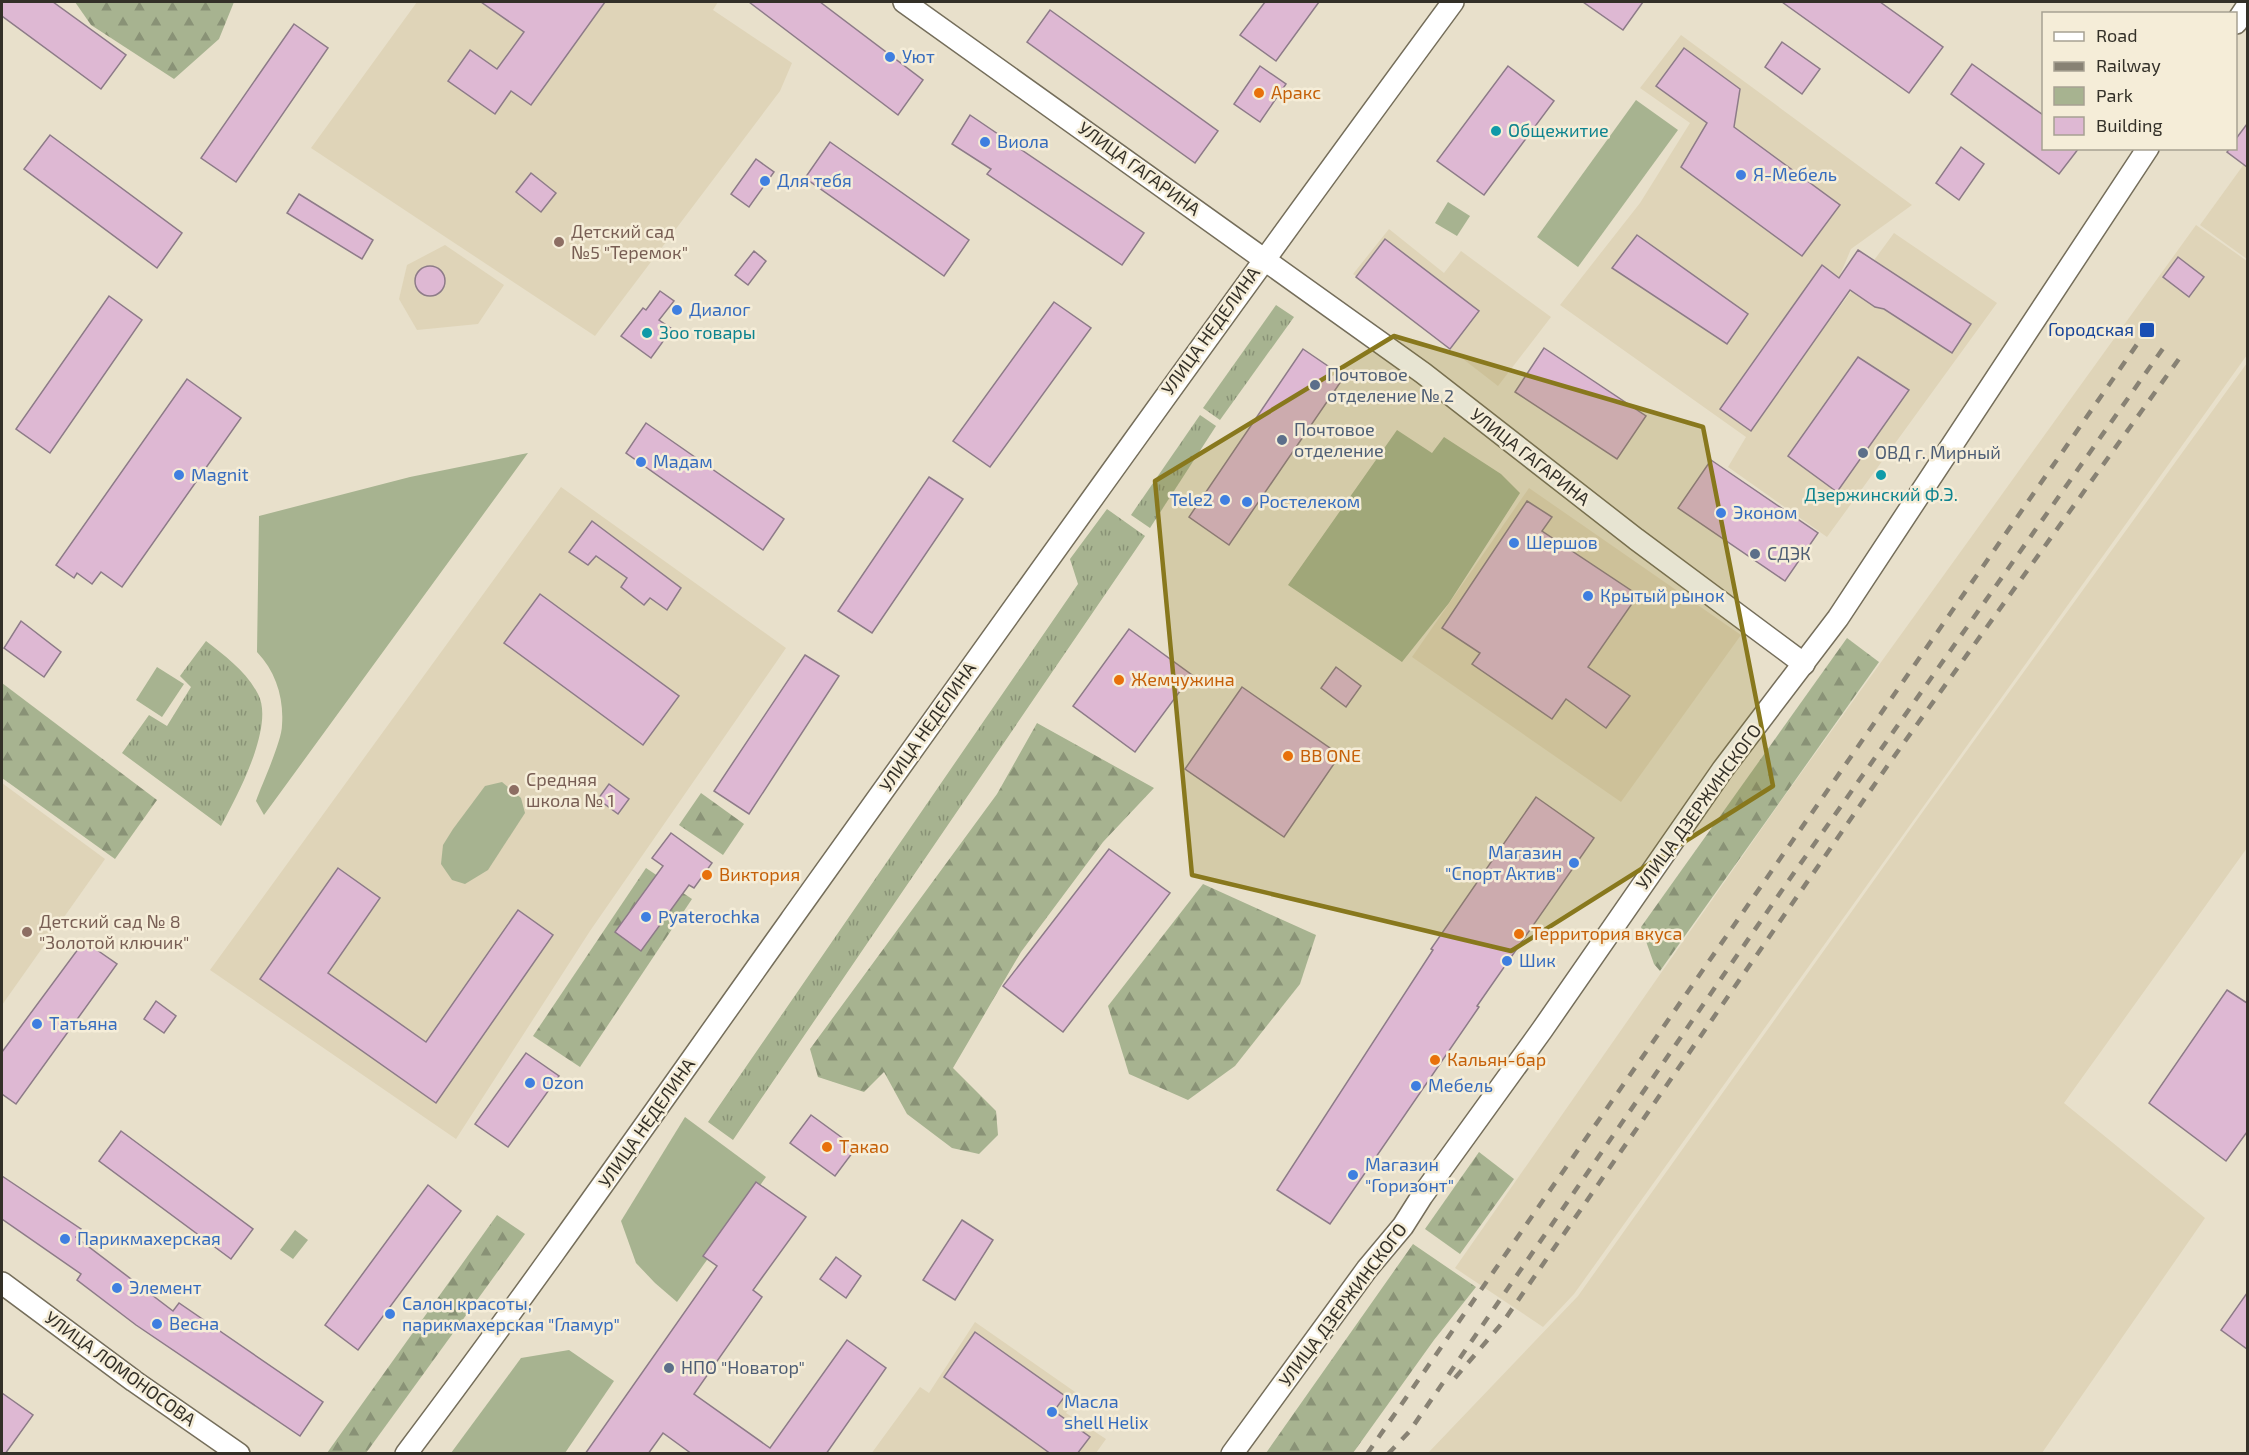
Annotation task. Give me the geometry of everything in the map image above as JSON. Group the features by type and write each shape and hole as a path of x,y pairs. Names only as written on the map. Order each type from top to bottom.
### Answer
{"street":[{"name":"УЛИЦА ГАГАРИНА","path":"904,2 1423,373 1636,539 1804,664"},
{"name":"УЛИЦА НЕДЕЛИНА","path":"406,1454 497,1333 1095,492 1453,2"},
{"path":"2237,19 2247,5"},
{"name":"УЛИЦА ДЗЕРЖИНСКОГО","path":"1232,1454 1367,1269 1402,1226 1542,1030 1723,769 1838,618 2147,150"},
{"name":"УЛИЦА ЛОМОНОСОВА","path":"2,1283 134,1381 239,1454"}],"highlighted area":[{"path":"1394,336 1703,427 1773,786 1511,951 1192,875 1155,481"}],"shaded area":[{"name":"Детский сад №5 \"Теремок\"","path":"417,2 718,2 713,10 792,63 780,91 595,336 311,148"},
{"path":"1681,35 1912,205 1851,249 1837,282 1843,301 1825,327 1894,233 1997,303 1827,537 1728,467 1746,437 1560,305 1640,203 1690,123 1640,88"},
{"path":"2247,160 2247,259 2200,225"},
{"path":"2196,225 2247,261 2247,355 1574,1294 1543,1327 1455,1268 1781,801"},
{"path":"1389,229 1444,273 1461,251 1551,317 1498,386 1353,274"},
{"path":"445,245 504,285 478,324 417,330 399,299 407,265"},
{"path":"2247,363 2247,848 2064,1103 2205,1218 2042,1453 1428,1453 1578,1296 1924,810"},
{"name":"Средняя школа № 1","path":"561,487 786,648 590,931 456,1139 210,970"},
{"path":"1529,488 1741,635 1621,802 1412,657"},
{"name":"Детский сад № 8 \"Золотой ключик\"","path":"2,783 105,859 2,1005"},
{"path":"975,1322 1078,1394 1066,1413 1106,1439 1096,1453 871,1454 920,1387 929,1393"}],"green space":[{"path":"75,2 234,2 219,39 174,79 91,25"},
{"path":"1636,100 1678,130 1578,267 1537,237"},
{"path":"1448,202 1470,216 1457,236 1435,223"},
{"path":"1276,305 1294,317 1220,420 1203,408"},
{"path":"1200,415 1216,426 1150,528 1131,515"},
{"path":"1397,430 1432,453 1444,437 1501,474 1520,493 1449,603 1402,662 1288,585"},
{"path":"528,453 264,815 256,801 279,741 282,705 274,677 257,652 259,516 410,477"},
{"path":"1107,509 1145,536 733,1140 708,1122 1078,584 1070,559"},
{"path":"1847,638 1879,662 1660,971 1654,964 1641,927"},
{"path":"206,641 235,664 247,678 258,694 262,708 262,724 252,761 221,826 122,753 149,715 167,726 191,687 180,676"},
{"path":"157,667 184,684 162,717 136,700"},
{"path":"2,683 157,800 115,859 2,778"},
{"path":"1037,723 1154,788 1103,842 1021,952 953,1068 996,1111 998,1135 979,1154 952,1148 907,1114 884,1072 864,1092 818,1077 810,1049 997,794"},
{"path":"502,782 521,798 525,813 488,870 465,884 452,880 441,864 443,845 485,786"},
{"path":"701,793 744,824 723,855 679,825"},
{"path":"646,868 692,899 580,1067 533,1036"},
{"path":"1203,884 1316,935 1300,984 1235,1066 1188,1100 1129,1074 1108,1006"},
{"path":"685,1117 766,1177 677,1302 636,1263 621,1221"},
{"path":"1479,1152 1514,1179 1460,1254 1425,1229"},
{"path":"497,1215 525,1234 366,1453 327,1453"},
{"path":"295,1230 308,1240 293,1259 280,1250"},
{"path":"1413,1244 1476,1287 1434,1340 1353,1453 1266,1453"},
{"path":"569,1350 614,1381 565,1453 451,1453 521,1358"}],"building":[{"path":"2,2 53,2 126,55 101,89 2,16"},
{"path":"481,2 605,2 531,105 511,91 495,114 448,81 470,50 497,69 524,32"},
{"path":"749,2 820,2 923,80 898,115"},
{"path":"1265,2 1319,2 1276,61 1240,35"},
{"path":"1583,2 1643,2 1623,30"},
{"path":"1782,2 1880,2 1943,47 1909,93"},
{"path":"1050,10 1218,131 1195,163 1027,42"},
{"path":"294,24 328,48 236,182 201,158"},
{"path":"1782,42 1820,69 1802,94 1765,67"},
{"path":"1684,48 1740,89 1734,127 1840,205 1802,256 1681,167 1707,123 1656,86"},
{"path":"1972,64 2042,114 2042,150 2077,150 2059,174 1951,94"},
{"path":"1260,66 1286,84 1260,122 1234,104"},
{"name":"Общежитие","path":"1508,66 1554,101 1484,195 1437,161"},
{"path":"970,115 1144,233 1122,265 987,174 991,169 952,144"},
{"path":"2247,124 2247,167 2227,152 2237,150 2237,137"},
{"path":"50,135 182,233 157,268 24,169"},
{"path":"830,142 969,240 944,276 805,178"},
{"path":"1961,147 1984,164 1959,200 1936,183"},
{"path":"756,159 774,172 749,207 731,194"},
{"path":"531,173 556,193 541,212 516,192"},
{"path":"299,194 373,240 362,259 287,213"},
{"path":"1637,235 1748,314 1727,344 1612,268"},
{"path":"1385,239 1479,311 1450,349 1356,277"},
{"path":"1858,250 1971,324 1952,353 1850,290 1751,431 1720,409 1822,265 1839,278"},
{"path":"754,251 766,261 748,285 735,275"},
{"path":"2178,257 2204,277 2189,297 2163,277"},
{"path":"430,266 441,270 445,281 441,292 430,296 419,292 415,281 419,270"},
{"name":"Зоо товары","path":"660,291 674,301 659,320 672,329 651,358 621,336 643,308 646,310"},
{"path":"109,296 142,320 50,453 16,429"},
{"path":"1054,302 1091,328 990,467 953,441"},
{"path":"1544,348 1646,416 1617,459 1515,392"},
{"path":"1303,349 1344,377 1229,545 1189,517"},
{"path":"1858,357 1909,390 1837,492 1788,456"},
{"path":"187,379 241,418 122,587 101,572 92,584 77,573 74,578 56,565"},
{"path":"646,423 784,519 763,550 626,453"},
{"path":"1711,460 1818,533 1785,581 1678,508"},
{"path":"929,477 963,499 872,633 838,611"},
{"path":"1527,501 1552,517 1542,531 1638,595 1588,667 1630,696 1606,728 1566,699 1552,719 1472,664 1480,653 1442,628"},
{"path":"592,521 681,588 667,610 650,598 644,605 621,587 627,578 596,556 588,565 569,552"},
{"path":"540,594 679,696 643,745 504,643"},
{"path":"21,621 61,652 44,677 4,648"},
{"path":"1129,629 1192,675 1135,752 1073,706"},
{"path":"805,655 839,676 749,814 714,791"},
{"path":"1336,667 1361,686 1346,707 1321,688"},
{"path":"1242,687 1340,755 1284,837 1185,769"},
{"path":"609,784 629,799 618,814 598,799"},
{"path":"1536,797 1594,838 1330,1224 1277,1190 1433,950 1431,949"},
{"path":"671,833 712,863 694,888 689,885 641,951 615,932 663,866 652,858"},
{"path":"1109,849 1170,893 1063,1032 1003,986"},
{"path":"338,868 380,898 328,973 426,1042 518,910 553,935 436,1103 260,979"},
{"path":"84,941 117,964 16,1104 2,1094 2,1052"},
{"path":"2227,990 2247,1003 2247,1132 2226,1161 2149,1103"},
{"path":"156,1001 176,1016 164,1033 144,1019"},
{"path":"526,1053 559,1076 508,1147 475,1124"},
{"path":"811,1115 856,1148 835,1176 790,1143"},
{"path":"121,1131 253,1229 231,1259 99,1161"},
{"path":"2,1176 81,1229 76,1237 173,1311 179,1303 323,1402 300,1436 136,1325 77,1280 81,1274 2,1219"},
{"path":"756,1182 806,1217 753,1290 762,1297 694,1394 770,1448 847,1340 886,1368 826,1454 692,1454 663,1433 648,1454 585,1454 717,1266 703,1256"},
{"path":"428,1185 461,1211 358,1350 325,1325"},
{"path":"962,1220 993,1240 955,1300 923,1280"},
{"path":"836,1257 861,1276 846,1298 820,1279"},
{"path":"2247,1293 2247,1349 2221,1330"},
{"path":"975,1332 1065,1396 1054,1411 1090,1437 1077,1454 1051,1454 944,1377"},
{"path":"2,1393 33,1415 5,1454 2,1454"}],"railway":[{"path":"1367,1454 2147,330"},
{"path":"1388,1454 1409,1432 1789,880 2164,347"},
{"path":"1455,1378 1503,1322 1888,765 2181,356"}],"place":[{"name":"Уют","path":"890,57"},
{"name":"Аракс","path":"1259,93"},
{"name":"Общежитие","path":"1496,131"},
{"name":"Виола","path":"985,142"},
{"name":"Я-Мебель","path":"1741,175"},
{"name":"Для тебя","path":"765,181"},
{"name":"Детский сад №5 \"Теремок\"","path":"559,242"},
{"name":"Диалог","path":"677,310"},
{"name":"Городская","path":"2147,330"},
{"name":"Зоо товары","path":"647,333"},
{"name":"Почтовое отделение № 2","path":"1315,385"},
{"name":"Почтовое отделение","path":"1282,440"},
{"name":"ОВД г. Мирный","path":"1863,453"},
{"name":"Мадам","path":"641,462"},
{"name":"Magnit","path":"179,475"},
{"name":"Дзержинский Ф.Э.","path":"1881,475"},
{"name":"Tele2","path":"1225,500"},
{"name":"Ростелеком","path":"1247,502"},
{"name":"Эконом","path":"1721,513"},
{"name":"Шершов","path":"1514,543"},
{"name":"СДЭК","path":"1755,554"},
{"name":"Крытый рынок","path":"1588,596"},
{"name":"Жемчужина","path":"1119,680"},
{"name":"BB ONE","path":"1288,756"},
{"name":"Средняя школа № 1","path":"514,790"},
{"name":"Магазин \"Спорт Актив\"","path":"1574,863"},
{"name":"Виктория","path":"707,875"},
{"name":"Pyaterochka","path":"646,917"},
{"name":"Детский сад № 8 \"Золотой ключик\"","path":"27,932"},
{"name":"Территория вкуса","path":"1519,934"},
{"name":"Шик","path":"1507,961"},
{"name":"Татьяна","path":"37,1024"},
{"name":"Кальян-бар","path":"1435,1060"},
{"name":"Ozon","path":"530,1083"},
{"name":"Мебель","path":"1416,1086"},
{"name":"Такао","path":"827,1147"},
{"name":"Магазин \"Горизонт\"","path":"1353,1175"},
{"name":"Парикмахерская","path":"65,1239"},
{"name":"Элемент","path":"117,1288"},
{"name":"Салон красоты, парикмахерская \"Гламур\"","path":"390,1314"},
{"name":"Весна","path":"157,1324"},
{"name":"НПО \"Новатор\"","path":"669,1368"},
{"name":"Масла shell Helix","path":"1052,1412"}]}
